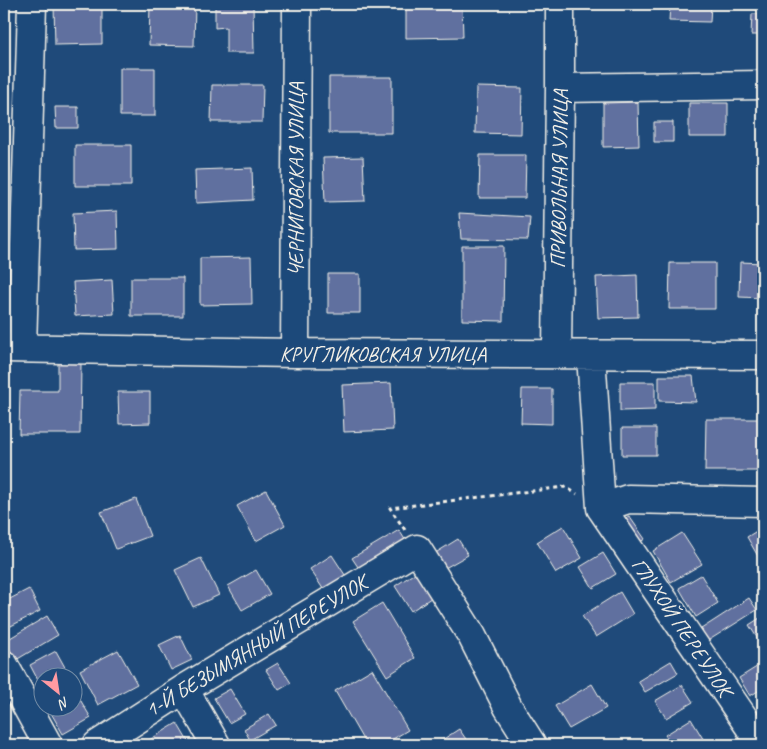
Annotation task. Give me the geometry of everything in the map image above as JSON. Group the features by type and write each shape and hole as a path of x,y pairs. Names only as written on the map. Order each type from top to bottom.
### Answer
{"street":[{"path":"13,348 32,4"},
{"name":"ЧЕРНИГОВСКАЯ УЛИЦА","path":"295,354 297,4"},
{"name":"ПРИВОЛЬНАЯ УЛИЦА","path":"557,354 560,4"},
{"path":"560,88 763,85"},
{"name":"КРУГЛИКОВСКАЯ УЛИЦА","path":"13,348 295,354 763,355"},
{"path":"591,355 601,508 628,499 763,502"},
{"name":"ГЛУХОЙ ПЕРЕУЛОК","path":"601,508 762,745"},
{"path":"417,549 472,636 508,707 532,745"},
{"name":"1-Й БЕЗЫМЯННЫЙ ПЕРЕУЛОК","path":"96,745 184,689 417,549"},
{"path":"4,665 48,745"},
{"path":"184,689 216,745"}],"path":[{"path":"417,549 390,508 565,487 601,508"}],"building":[{"path":"102,4 102,44 55,45 54,5"},
{"path":"150,4 195,4 194,46 149,45"},
{"path":"215,4 253,4 254,53 226,53 226,27 215,28"},
{"path":"330,4 369,4 370,6 330,8"},
{"path":"406,4 462,4 463,37 406,38"},
{"path":"670,4 711,4 710,22 669,21"},
{"path":"752,14 763,14 763,35 751,35"},
{"path":"120,68 155,68 155,116 120,116"},
{"path":"329,77 392,77 392,133 329,133"},
{"path":"212,85 263,85 262,122 211,122"},
{"path":"476,87 522,88 521,134 475,133"},
{"path":"638,102 639,146 603,147 603,103"},
{"path":"689,103 728,103 728,137 689,137"},
{"path":"55,107 78,107 78,128 56,128"},
{"path":"654,122 673,122 673,142 654,142"},
{"path":"75,145 131,145 131,186 75,186"},
{"path":"480,155 526,155 525,198 479,198"},
{"path":"363,157 365,201 325,202 323,158"},
{"path":"252,168 253,200 196,203 195,170"},
{"path":"117,211 118,249 74,250 73,213"},
{"path":"459,213 530,217 528,240 461,239"},
{"path":"462,246 504,246 503,321 462,320"},
{"path":"251,257 252,304 200,305 200,258"},
{"path":"740,262 763,263 763,298 739,297"},
{"path":"670,263 715,263 715,309 669,309"},
{"path":"328,274 360,274 360,313 328,313"},
{"path":"637,275 638,317 598,318 596,277"},
{"path":"131,278 183,278 183,316 131,316"},
{"path":"112,280 114,314 75,316 73,282"},
{"path":"58,363 81,364 80,434 19,434 20,391 58,391"},
{"path":"659,376 693,376 696,402 659,401"},
{"path":"620,382 655,382 655,410 620,411"},
{"path":"391,383 393,430 344,432 342,385"},
{"path":"522,389 552,389 552,424 521,423"},
{"path":"118,392 150,392 150,423 119,424"},
{"path":"706,419 763,419 763,471 705,471"},
{"path":"622,428 656,428 656,455 622,455"},
{"path":"266,490 285,525 256,541 237,506"},
{"path":"136,499 150,536 116,549 101,512"},
{"path":"629,516 645,539 633,546 618,523"},
{"path":"563,526 582,558 556,573 537,542"},
{"path":"763,527 763,565 747,537"},
{"path":"399,530 409,546 362,573 352,558"},
{"path":"682,533 702,564 671,582 653,551"},
{"path":"458,539 468,555 438,572 429,557"},
{"path":"603,553 616,574 593,588 580,567"},
{"path":"332,555 349,581 327,595 310,569"},
{"path":"201,558 219,595 193,607 175,570"},
{"path":"256,570 270,594 242,610 228,586"},
{"path":"418,571 434,596 411,611 395,586"},
{"path":"701,575 718,603 696,617 679,588"},
{"path":"29,589 40,611 7,628 4,622 4,602"},
{"path":"620,592 633,614 596,637 582,616"},
{"path":"749,598 757,610 706,642 698,631"},
{"path":"382,603 415,658 387,676 353,621"},
{"path":"47,616 58,635 16,660 5,641"},
{"path":"763,616 763,647 749,625"},
{"path":"180,635 192,660 171,670 159,645"},
{"path":"118,650 137,684 98,705 82,674 82,669"},
{"path":"56,651 64,666 32,666 32,669 30,665"},
{"path":"671,661 678,673 645,692 638,681"},
{"path":"278,663 291,683 279,690 266,670"},
{"path":"763,663 763,688 750,696 739,678"},
{"path":"372,669 408,730 383,745 366,745 335,691"},
{"path":"592,684 606,708 569,729 555,706"},
{"path":"682,685 693,702 666,718 655,701"},
{"path":"230,689 245,714 229,723 214,698"},
{"path":"82,703 91,718 63,734 53,716 82,716"},
{"path":"269,714 276,725 250,740 244,729"},
{"path":"691,719 705,742 699,745 672,745 665,735"},
{"path":"177,723 190,745 147,745 146,742"},
{"path":"459,729 470,745 441,745 439,742"}]}
